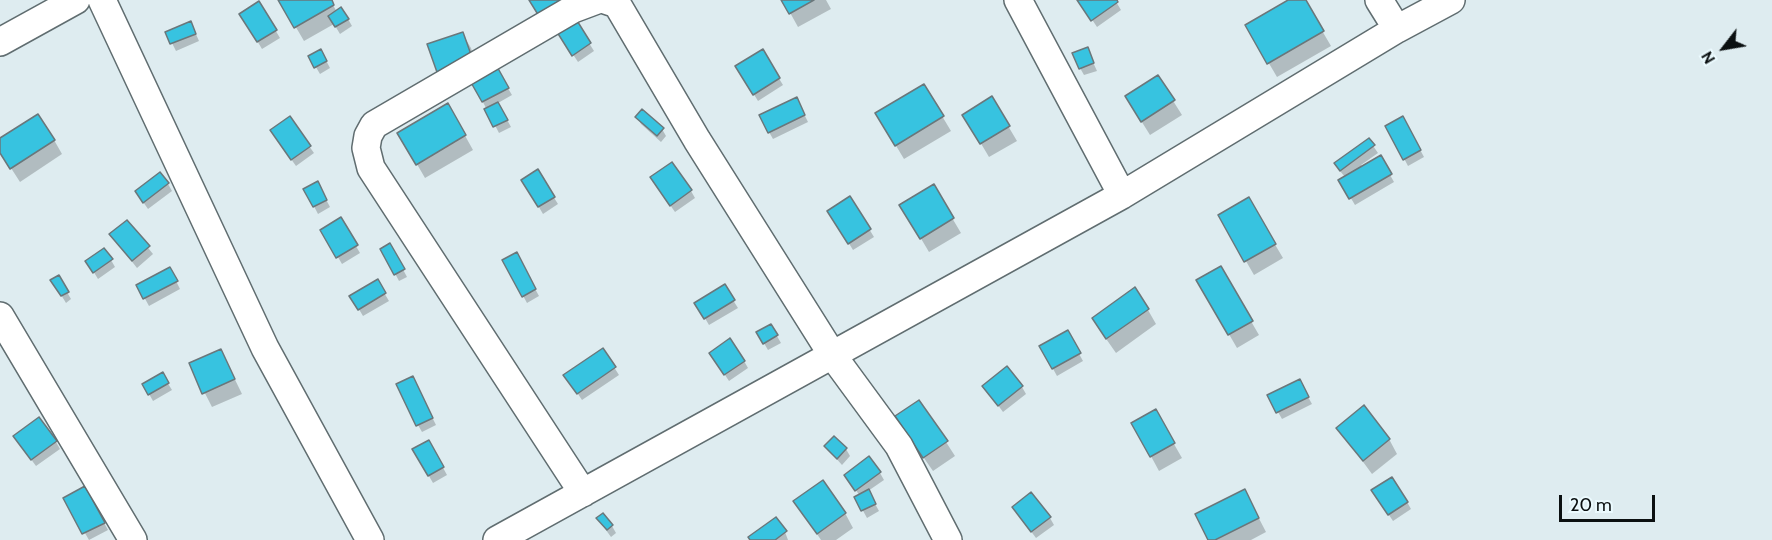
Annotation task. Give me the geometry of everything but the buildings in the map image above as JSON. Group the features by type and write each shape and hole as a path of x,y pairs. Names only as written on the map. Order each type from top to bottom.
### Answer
{"street":[{"path":"0,42 76,0"},
{"path":"102,0 264,348 370,540"},
{"path":"583,493 371,168 366,148 368,136 374,126 573,9 597,0"},
{"path":"605,0 617,4 697,140 833,356 899,446 948,540"},
{"path":"1018,0 1122,195"},
{"path":"1379,0 1397,29"},
{"path":"497,540 1122,195 1397,29 1451,0"},
{"path":"0,316 133,540"}]}
